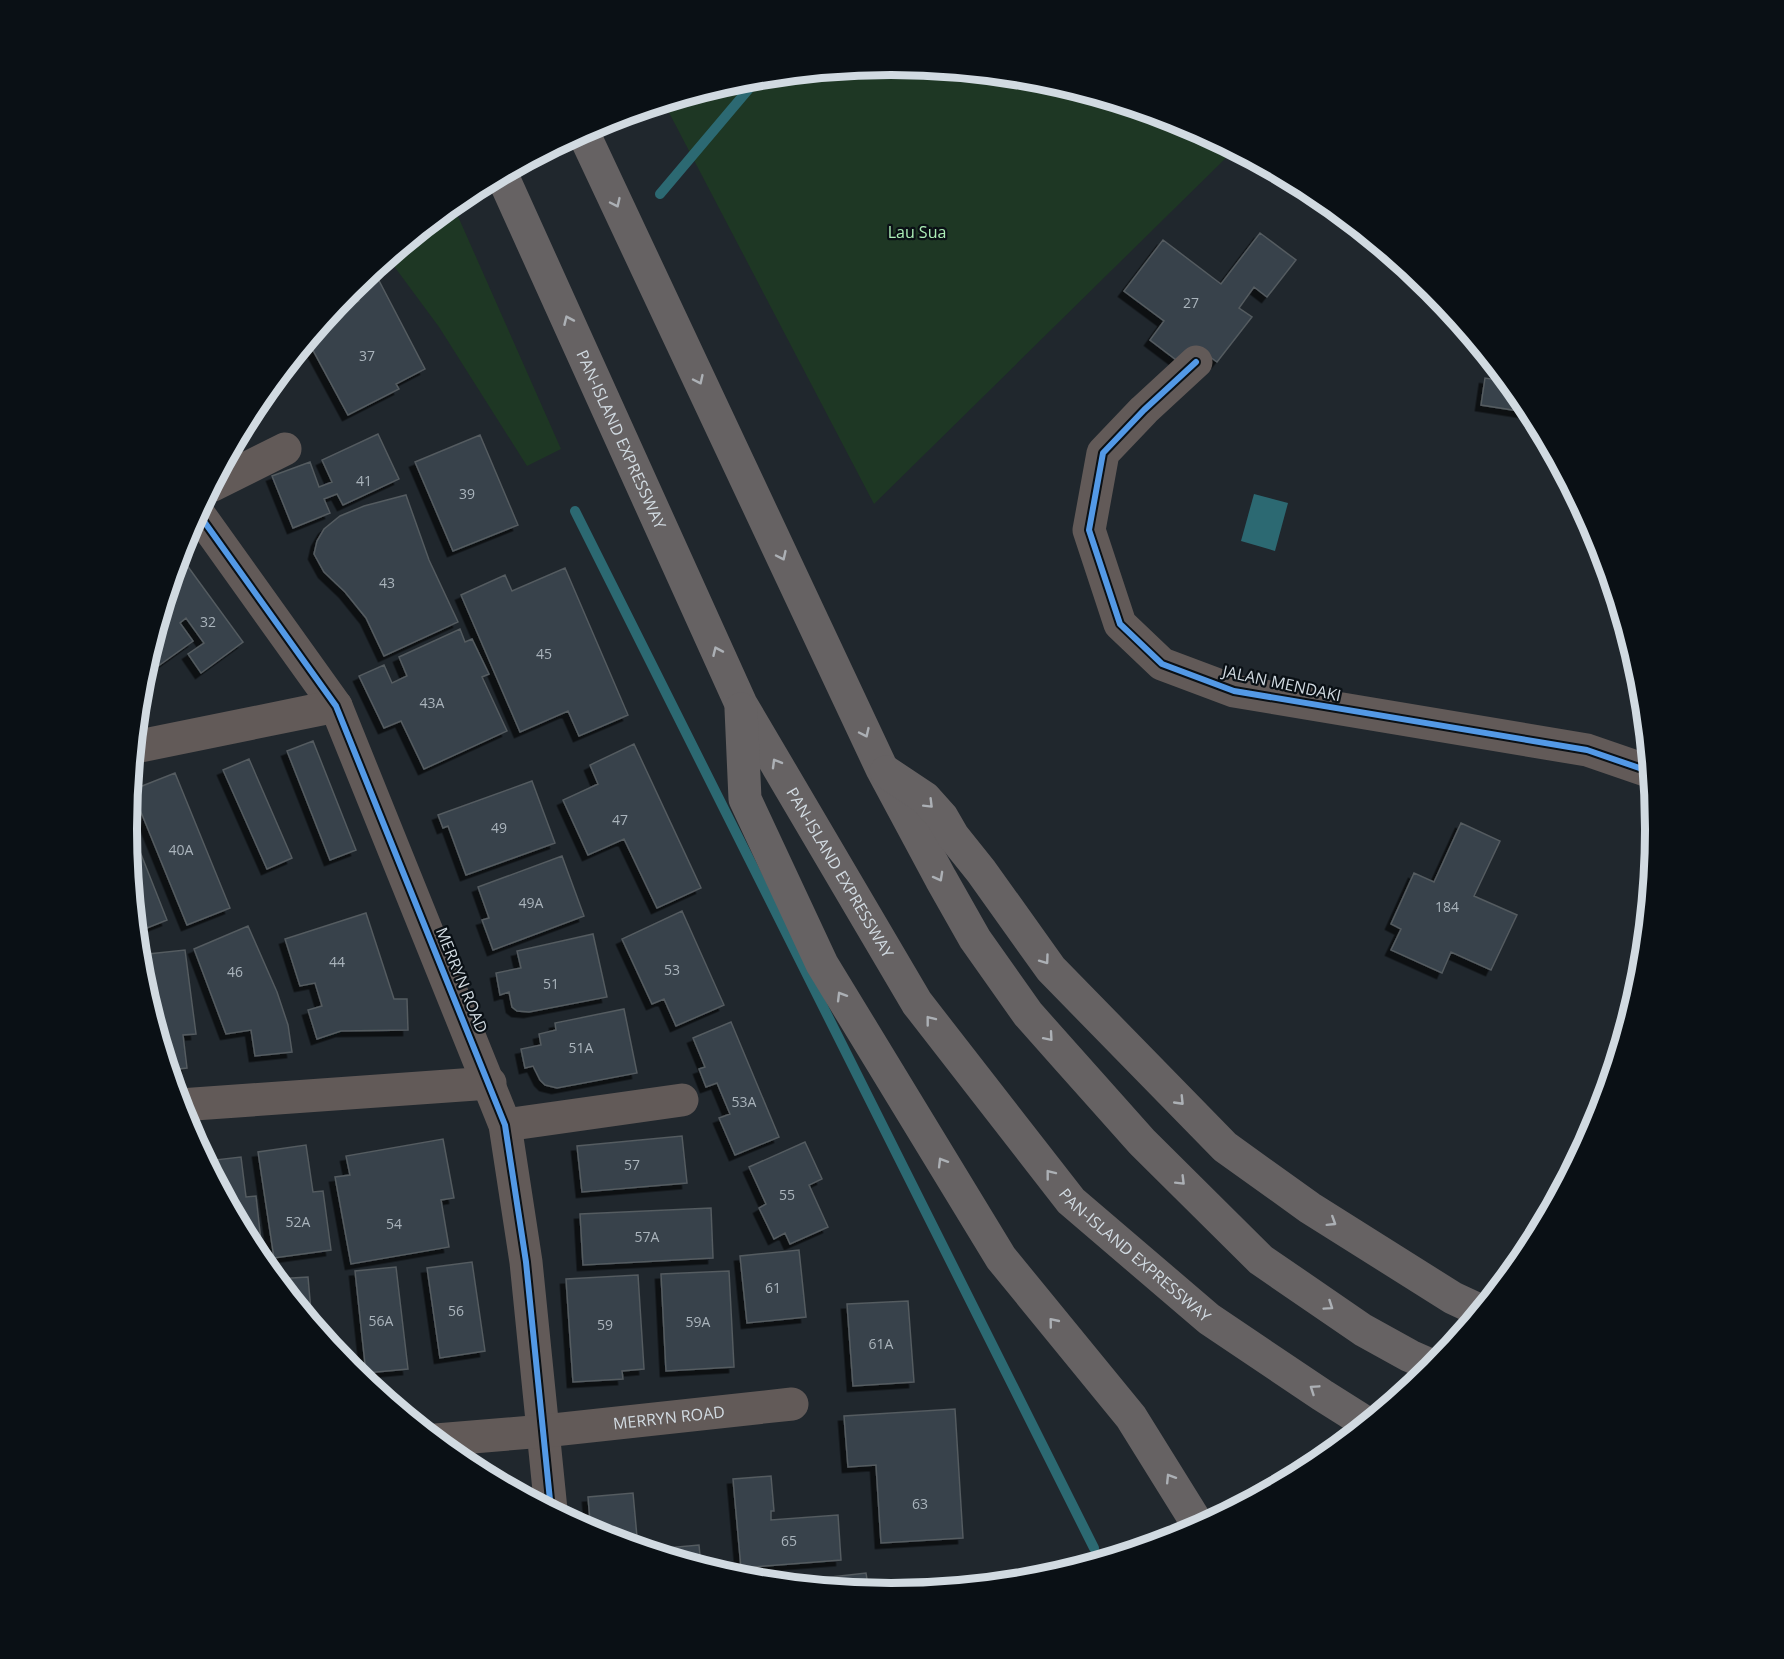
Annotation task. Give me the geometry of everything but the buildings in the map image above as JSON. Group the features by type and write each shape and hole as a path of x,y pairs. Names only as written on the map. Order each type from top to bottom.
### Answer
{"highway":[{"path":"587,140 882,769 941,879 982,948 1028,1014 1142,1142 1261,1260 1363,1330 1426,1363"},
{"name":"PAN-ISLAND EXPRESSWAY","path":"505,182 741,704 917,1003 1071,1201 1209,1319 1361,1420"},
{"path":"741,704 746,799 822,964 1000,1258 1131,1417 1195,1520"},
{"path":"882,769 925,798 942,817 953,836 1051,969 1225,1147 1310,1208 1453,1298 1475,1308"}],"street":[{"name":"JALAN MENDAKI","path":"1196,362 1144,410 1103,453 1089,531 1120,624 1162,664 1234,691 1587,750 1644,770"},
{"path":"224,479 285,448"},
{"name":"MERRYN ROAD","path":"204,521 336,706 506,1125 526,1262 550,1502"},
{"path":"143,745 336,706"},
{"path":"190,1105 490,1083"},
{"path":"506,1125 682,1100"},
{"name":"MERRYN ROAD","path":"544,1431 792,1404"},
{"path":"448,1439 544,1431"}],"green space":[{"name":"Lau Sua","path":"892,75 941,77 990,81 1039,89 1087,101 1181,132 1229,155 874,504 667,110 745,89 794,81"},
{"path":"457,214 561,449 527,466 439,327 393,264"}],"water":[{"path":"1254,494 1288,503 1275,551 1241,541"}],"waterway":[{"path":"660,194 749,88"},
{"path":"575,511 1094,1548"}],"cycle path":[{"path":"1196,362 1144,410 1103,453 1089,530 1120,624 1162,664 1234,691 1587,750 1644,770"},
{"path":"204,521 336,706 505,1125 526,1262 550,1502"}]}
